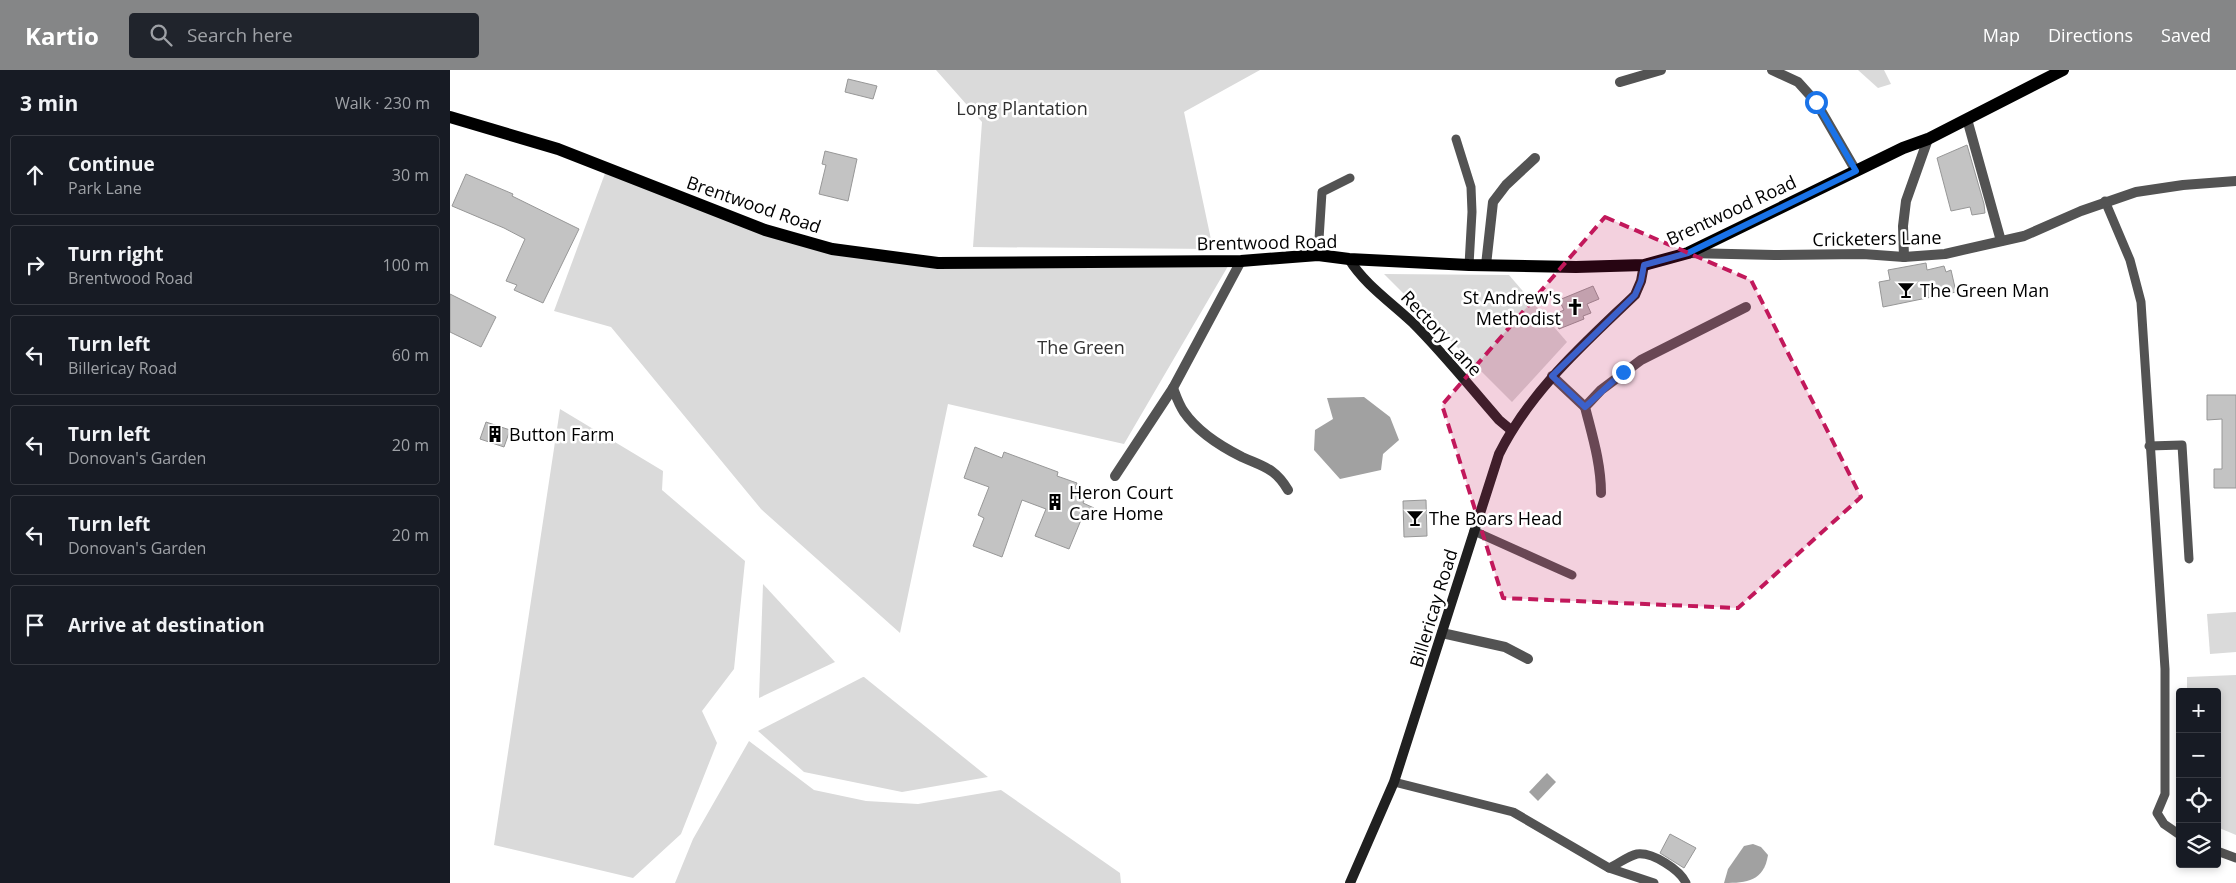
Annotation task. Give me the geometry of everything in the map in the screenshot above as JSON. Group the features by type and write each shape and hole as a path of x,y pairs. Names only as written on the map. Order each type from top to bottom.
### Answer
{"main road":[{"name":"Brentwood Road","path":"450,117 558,149 765,230 832,249 938,263 1242,261 1318,255 1349,259 1469,265 1576,267 1644,265 1688,253 1903,148 1928,140 2063,70"}],"street":[{"path":"1620,82 1660,70"},
{"path":"1772,70 1798,82 1816,102 1856,171"},
{"path":"1967,119 2001,241"},
{"path":"1904,257 1906,201 1928,140"},
{"path":"1486,265 1493,202 1506,185 1535,158"},
{"name":"Cricketers Lane","path":"1688,253 1774,255 1863,254 1904,257 1945,254 2024,236 2105,201 2136,192 2183,185 2236,181"},
{"name":"Rectory Lane","path":"1349,259 1356,270 1435,346 1499,420 1511,430"},
{"path":"1115,476 1173,388 1242,261"},
{"name":"Billericay Road","path":"1350,883 1394,782 1499,454 1511,430 1552,376 1635,295 1641,281 1644,265"},
{"path":"1585,407 1601,390 1641,360 1746,307"},
{"path":"1552,376 1585,407 1597,451 1601,476 1601,493"},
{"path":"1173,388 1183,412 1200,430 1241,456 1273,471 1281,478 1288,490"},
{"path":"1442,633 1505,647 1528,659"}],"lane":[{"path":"1456,139 1471,187 1472,212 1469,265"},
{"path":"1318,255 1322,192 1350,178"},
{"path":"2105,201 2130,260 2141,302 2165,669 2165,794 2157,813 2164,824 2176,832"},
{"path":"2149,446 2182,445 2189,559"},
{"path":"1474,531 1572,575"},
{"path":"1394,782 1514,812 1609,868 1654,883"},
{"path":"2221,852 2236,858"},
{"path":"1609,868 1638,854 1652,856 1682,874 1686,883"}],"highlighted area":[{"path":"1605,217 1751,280 1861,497 1738,608 1503,598 1442,405"}],"green space":[{"name":"Long Plantation","path":"936,70 1260,70 1184,112 1213,249 973,247 982,122"},
{"path":"1858,70 1884,70 1891,84 1878,88"},
{"name":"The Green","path":"607,168 765,230 938,263 1231,261 1124,444 948,404 900,633 761,509 611,327 554,311"},
{"path":"1384,274 1509,275 1567,342 1512,402"},
{"path":"560,409 663,471 662,490 745,561 734,669 702,711 717,743 681,834 633,878 494,845"},
{"path":"763,584 835,662 759,698"},
{"path":"2236,612 2236,652 2210,654 2207,614"},
{"path":"2236,675 2236,835 2221,829 2221,688 2187,688 2187,677"},
{"path":"863,677 988,777 902,792 804,772 758,731"},
{"path":"749,741 814,790 866,801 918,804 1001,790 1120,873 1121,883 675,883 693,839"}],"shaded area":[{"path":"1364,397 1390,417 1399,440 1383,454 1381,470 1340,479 1314,450 1315,430 1333,419 1327,398"},
{"path":"1547,773 1556,782 1538,801 1529,792"},
{"path":"1753,844 1761,847 1768,855 1763,870 1753,879 1747,881 1724,883 1728,869 1744,846"}],"building":[{"path":"848,79 877,86 873,99 845,92"},
{"path":"1967,145 1985,213 1972,215 1970,207 1951,211 1937,158"},
{"path":"825,151 857,159 848,201 819,194 826,165 822,164"},
{"path":"466,174 513,194 512,196 579,229 543,303 514,290 517,285 506,281 525,239 452,206"},
{"name":"The Green Man","path":"1926,263 1927,270 1944,266 1946,272 1951,270 1956,292 1883,307 1879,282 1890,280 1888,270"},
{"name":"St Andrew's Methodist","path":"1593,286 1599,299 1587,304 1591,313 1583,316 1584,319 1559,329 1553,315 1564,310 1559,300"},
{"path":"450,294 496,317 481,347 450,332"},
{"path":"2207,395 2236,395 2236,488 2214,488 2214,469 2222,469 2222,419 2207,420"},
{"name":"Button Farm","path":"486,422 510,430 504,447 480,439"},
{"name":"Heron Court Care Home","path":"975,447 1002,458 1004,452 1058,472 1057,476 1077,483 1075,488 1088,492 1083,503 1094,508 1090,519 1084,517 1081,520 1069,549 1035,536 1046,509 1022,500 1002,557 973,546 984,518 978,515 989,487 964,478"},
{"name":"The Boars Head","path":"1426,500 1427,536 1404,537 1403,501"},
{"path":"1670,834 1696,848 1684,868 1660,853"}],"place":[{"name":"The Green Man","path":"1906,290"},
{"name":"St Andrew's Methodist","path":"1575,307"},
{"name":"Button Farm","path":"495,434"},
{"name":"Heron Court Care Home","path":"1055,502"},
{"name":"The Boars Head","path":"1415,518"}],"route":[{"path":"1623,372 1601,390 1585,407 1552,376 1635,295 1641,281 1644,265 1688,253 1856,171 1816,102"}]}
